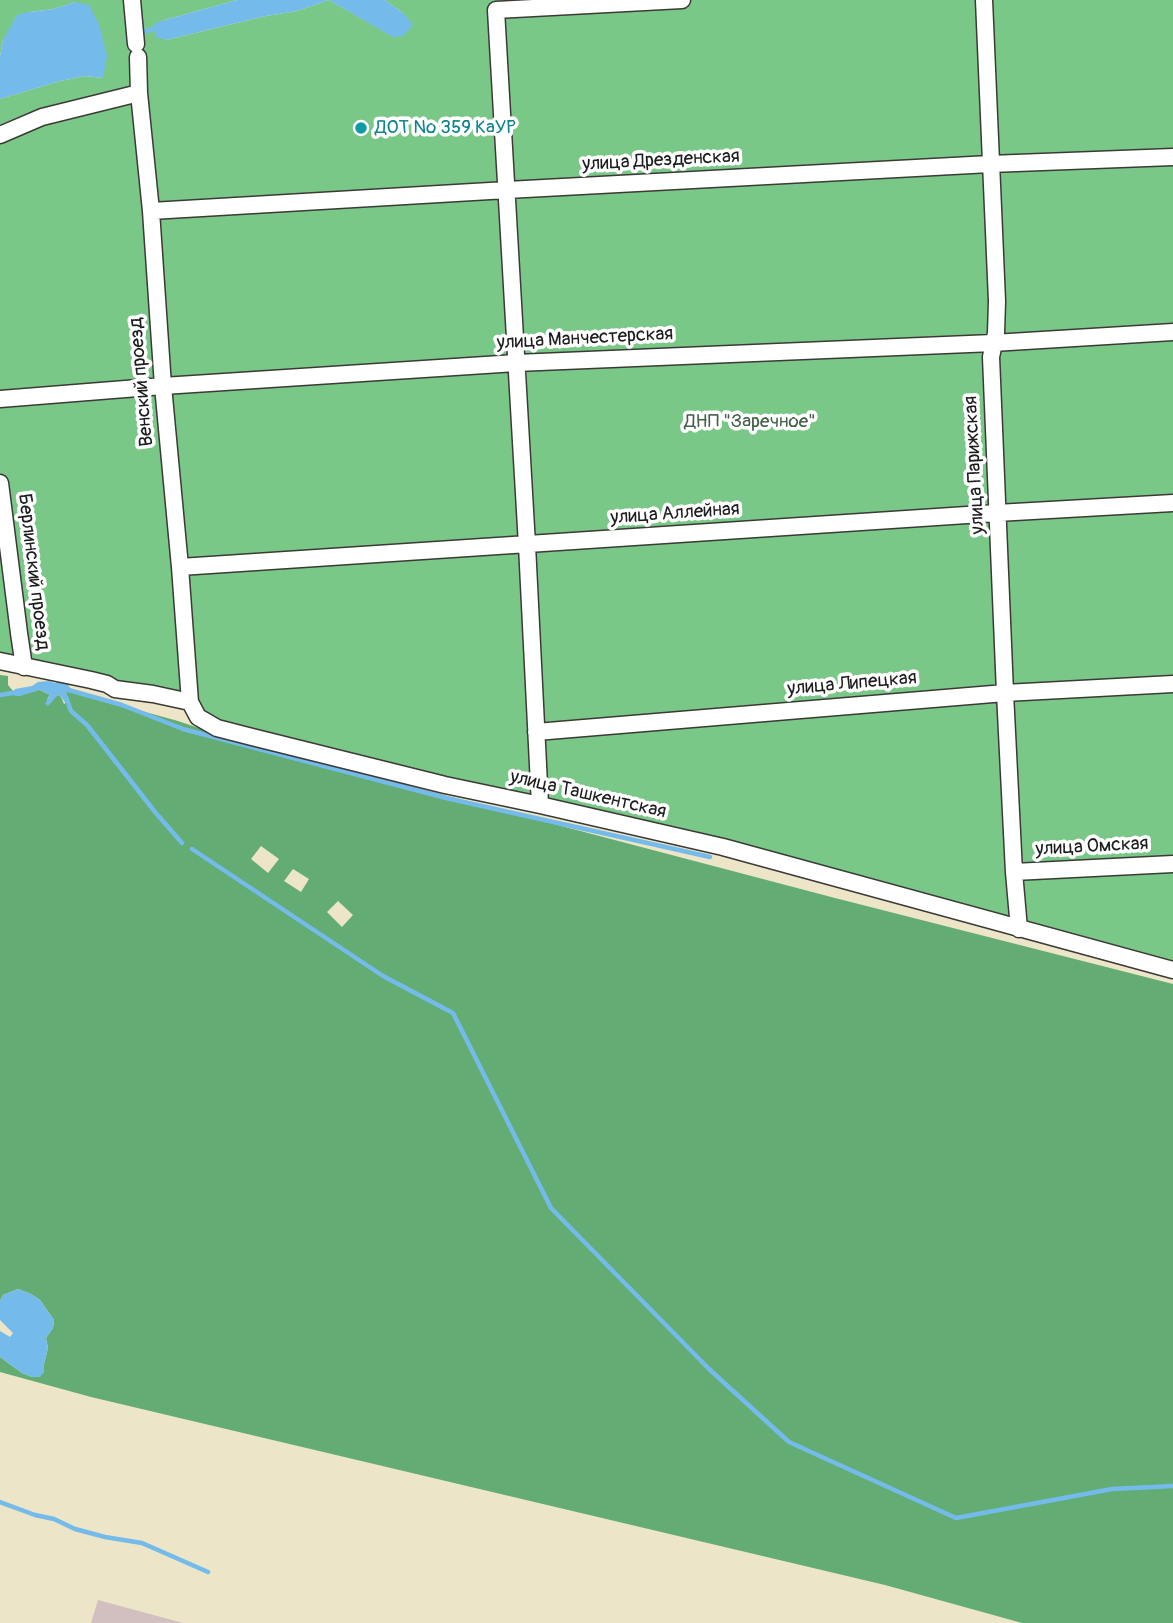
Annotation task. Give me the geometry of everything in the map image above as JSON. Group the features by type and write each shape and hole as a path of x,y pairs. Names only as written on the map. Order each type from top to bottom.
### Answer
{"street":[{"name":"Венский проезд","path":"132,0 190,702"},
{"path":"540,805 496,10 682,0"},
{"name":"улица Парижская","path":"984,0 997,301 996,333 991,358 1005,693 1019,929"},
{"path":"0,135 42,117 139,93"},
{"name":"улица Дрезденская","path":"151,211 990,164 1173,157"},
{"name":"улица Манчестерская","path":"0,399 516,363 993,343 1173,332"},
{"name":"Берлинский проезд","path":"0,483 24,667"},
{"name":"улица Аллейная","path":"180,566 1173,503"},
{"path":"0,661 91,680 115,689 190,702"},
{"name":"улица Липецкая","path":"536,732 1005,693 1173,684"},
{"name":"улица Ташкентская","path":"190,702 198,717 217,727 445,785 723,847 1173,970"},
{"name":"улица Омская","path":"1014,872 1173,864"}],"shaded area":[{"path":"98,1600 183,1623 91,1623"}],"green space":[{"name":"ДНП \"Заречное\"","path":"0,0 237,0 161,21 166,40 297,11 329,0 394,37 403,13 385,0 1173,0 1173,970 213,725 184,701 0,661 0,99 60,81 85,76 103,78 75,2 54,9 29,12 3,40 0,56"},
{"path":"0,675 8,676 8,685 13,693 40,690 50,695 47,699 58,695 64,704 68,701 66,692 69,691 178,721 231,739 1173,984 1173,1623 1022,1623 885,1585 91,1397 0,1372 0,1357 32,1377 44,1372 48,1348 46,1338 53,1328 54,1320 40,1300 18,1289 3,1295 0,1301","holes":["261,846 279,859 268,873 251,859","293,869 309,879 301,892 284,881","338,901 353,915 342,927 327,912"]}],"water":[{"path":"237,0 329,0 297,11 166,40 156,37 154,24"},
{"path":"329,0 385,0 403,13 413,25 403,36 393,37"},
{"path":"75,2 89,5 99,24 107,56 103,78 85,76 60,81 0,99 0,56 3,40 17,15 54,9"},
{"path":"62,680 71,689 66,692 67,705 58,695 48,706 45,704 50,695 40,690 20,696 13,693 15,689 38,682 55,683"},
{"path":"18,1289 40,1300 54,1320 53,1328 46,1338 48,1348 44,1372 40,1377 22,1373 0,1357 0,1331 10,1337 13,1333 0,1320 0,1301 3,1295"}],"waterway":[{"path":"142,32 158,28"},
{"path":"65,689 122,705 183,729 446,798 710,857"},
{"path":"0,695 19,692"},
{"path":"66,697 71,711 87,725 182,843"},
{"path":"192,849 383,976 453,1013 551,1208 709,1369 789,1442 956,1518 1112,1489 1173,1486"},
{"path":"0,1502 54,1519 75,1529 142,1543 208,1572"}],"place":[{"name":"ДОТ № 359 КаУР","path":"361,128"}]}
